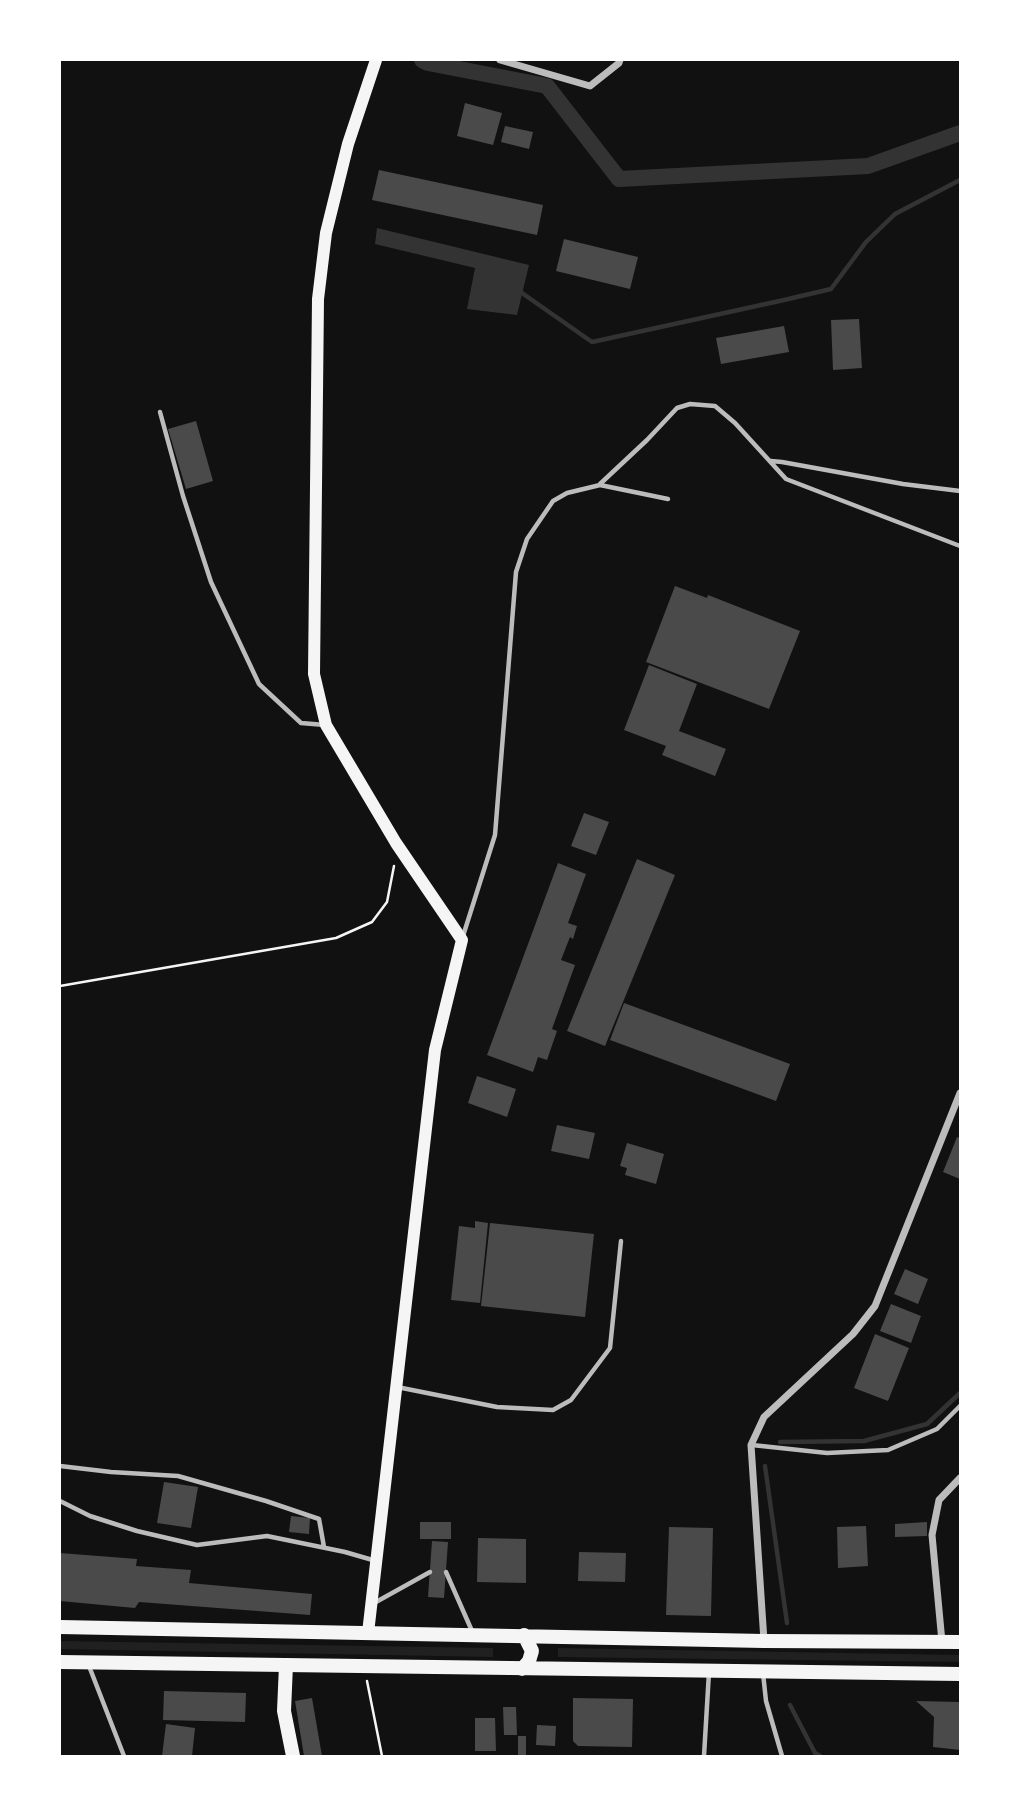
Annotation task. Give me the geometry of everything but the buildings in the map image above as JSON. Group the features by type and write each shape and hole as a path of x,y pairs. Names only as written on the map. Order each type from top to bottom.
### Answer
{"main road":[{"path":"369,1633 435,1050 462,940 396,843 326,725 314,674 318,299 326,233 348,144 376,60"},
{"path":"60,1628 961,1642"},
{"path":"522,1669 529,1661 532,1651 524,1635"},
{"path":"60,1662 961,1674"},
{"path":"286,1665 284,1711 293,1756"}],"street":[{"path":"500,60 590,86 620,63 620,60"},
{"path":"764,1641 751,1445 764,1417 853,1334 875,1306 961,1093"},
{"path":"942,1643 932,1535 939,1500 961,1478"}],"lane":[{"path":"600,485 648,440 677,408 690,404 715,406 735,423 786,479 961,546"},
{"path":"160,412 183,496 211,582 258,684 301,723 326,725"},
{"path":"770,461 782,461 903,485 961,491"},
{"path":"462,940 495,835 516,572 527,539 552,501 567,493 600,485 668,499"},
{"path":"396,1387 497,1406 552,1410 571,1399 610,1348 621,1241"},
{"path":"751,1445 827,1453 888,1450 937,1429 961,1406"},
{"path":"60,1466 178,1476 266,1501 319,1519 324,1547"},
{"path":"60,1501 90,1517 197,1545 267,1536 376,1561"},
{"path":"372,1604 430,1572"},
{"path":"446,1572 474,1634"},
{"path":"87,1662 124,1756"},
{"path":"704,1756 709,1671"},
{"path":"763,1672 766,1702 782,1756"}],"path":[{"path":"60,986 336,937 372,922 387,902 396,843"},
{"path":"367,1667 368,1692 382,1756"}],"shaded area":[{"path":"377,228 529,265 517,315 467,309 475,268 375,244"},
{"path":"60,1641 493,1648 493,1657 60,1649"},
{"path":"558,1648 960,1655 960,1662 558,1657"}],"waterway":[{"path":"422,60 547,86 619,179 868,166 960,133"},
{"path":"522,293 592,342 831,289 866,242 895,214 960,180"},
{"path":"780,1442 864,1441 927,1424 960,1393"},
{"path":"765,1466 787,1623"},
{"path":"790,1705 815,1753 820,1756"}]}
